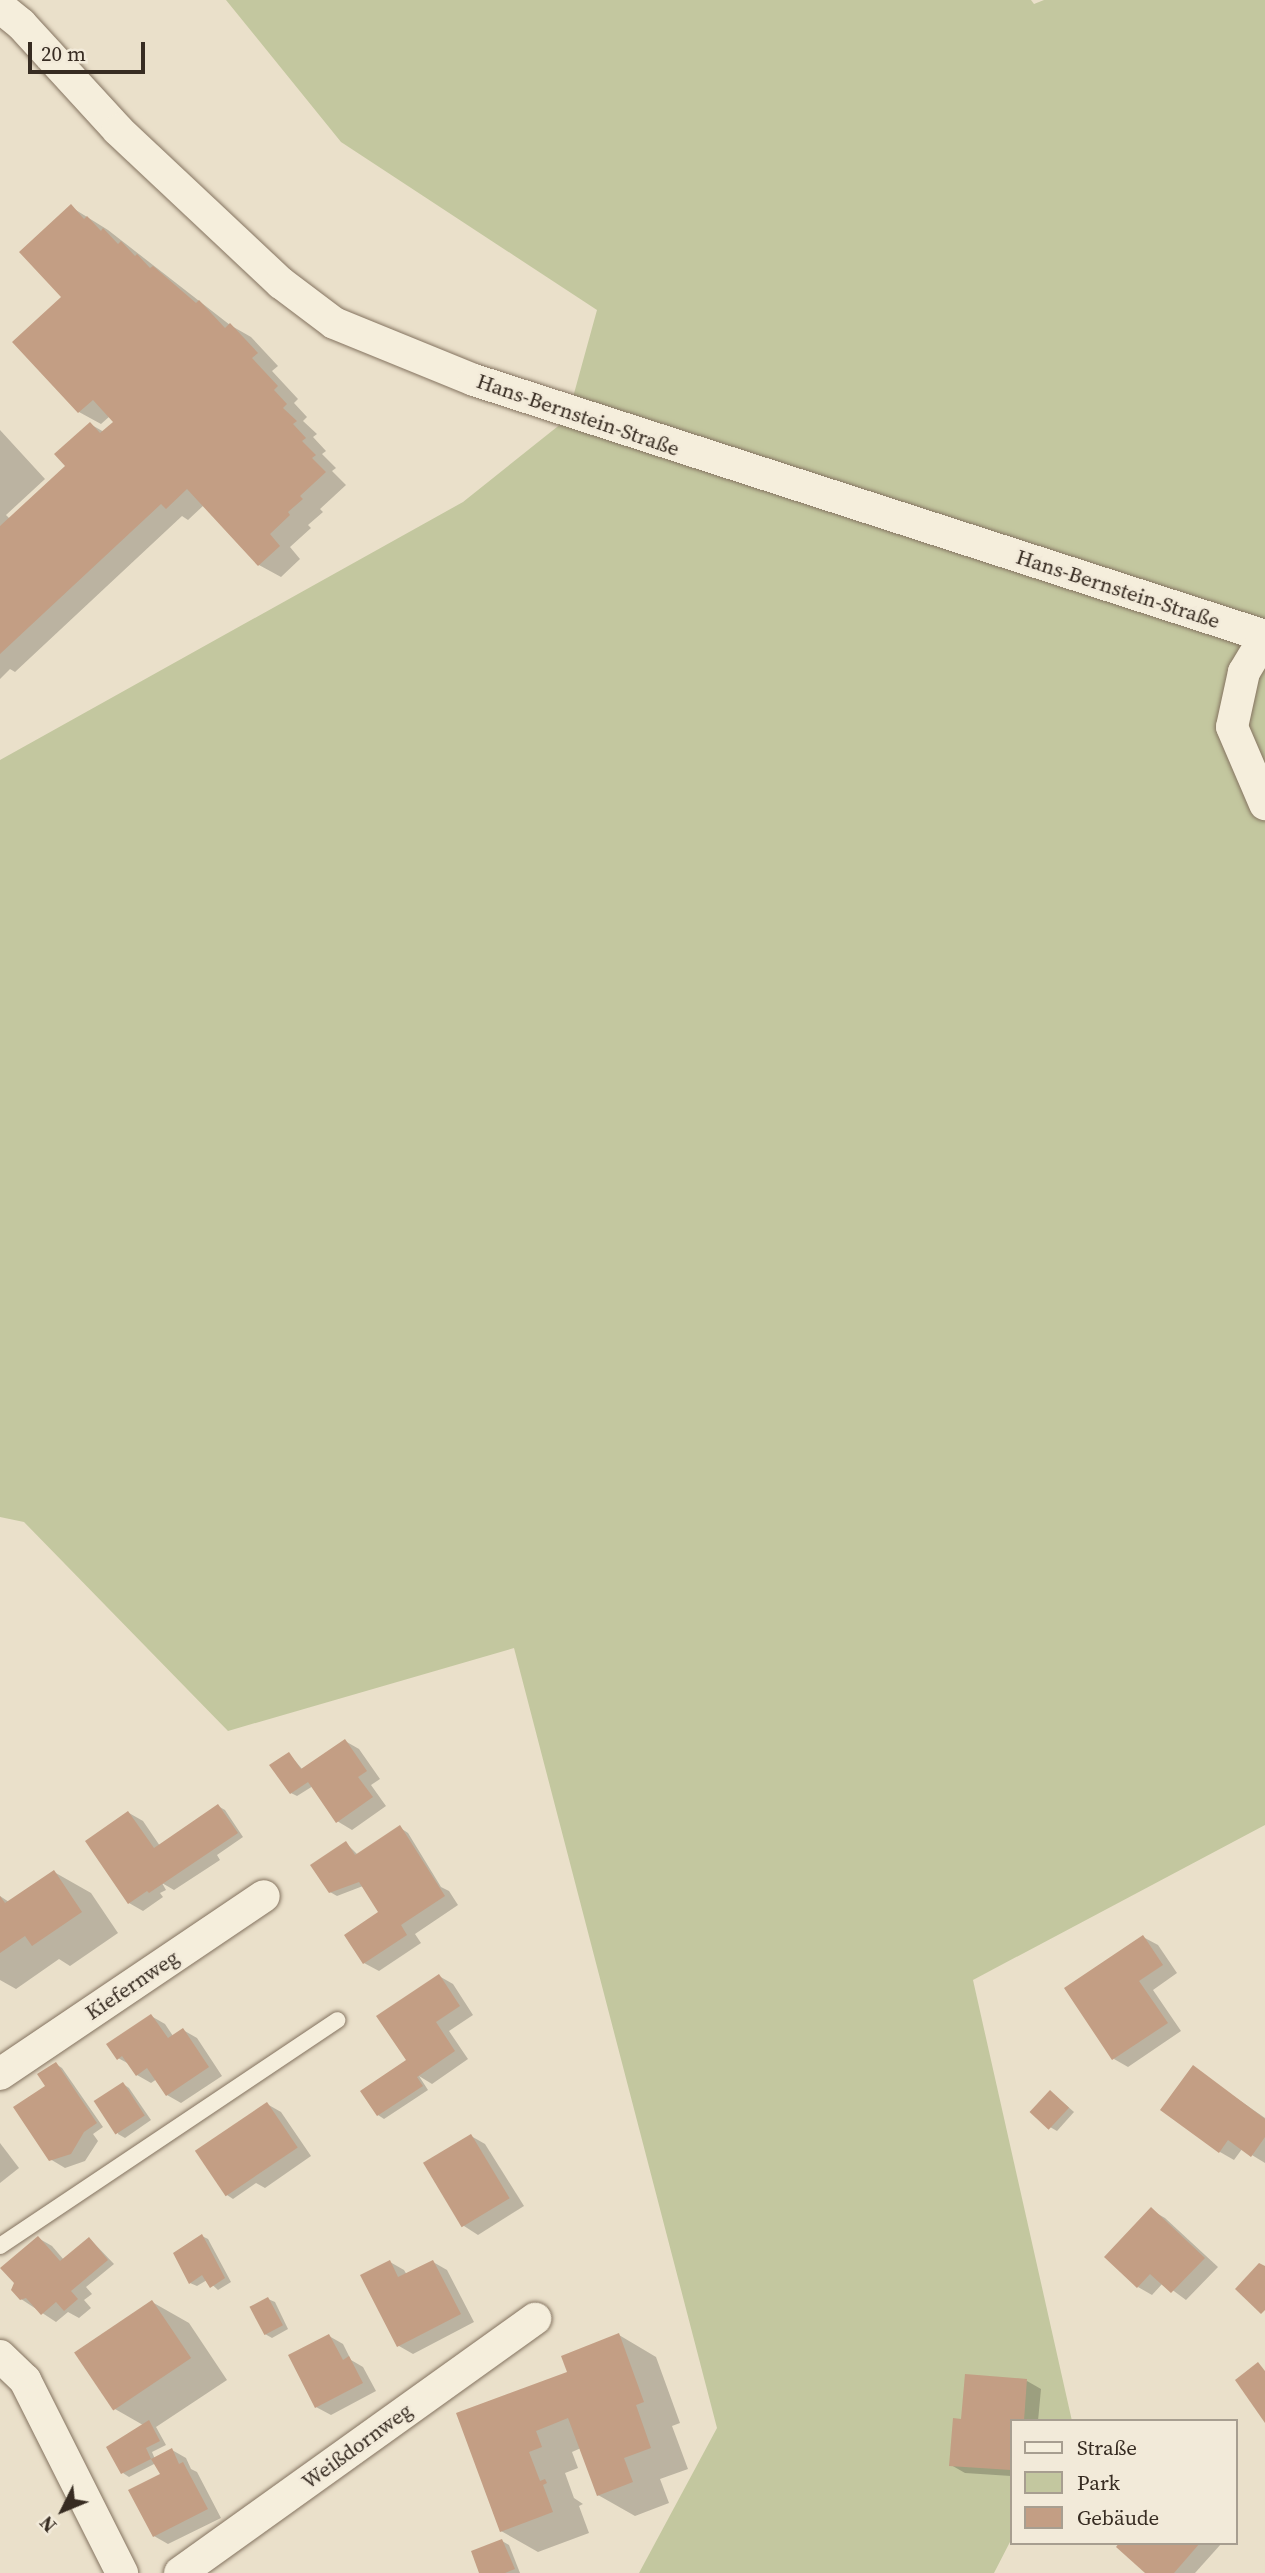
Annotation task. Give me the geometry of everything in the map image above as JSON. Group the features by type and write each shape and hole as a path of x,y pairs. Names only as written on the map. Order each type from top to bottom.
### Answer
{"street":[{"name":"Hans-Bernstein-Straße","path":"0,7 20,24 118,130 281,283 334,323 474,380 1265,637"},
{"path":"1265,637 1244,672 1232,727 1265,804"},
{"name":"Kiefernweg","path":"0,2074 264,1896"},
{"name":"Weißdornweg","path":"180,2573 534,2319"},
{"path":"0,2356 25,2380 122,2573"}],"lane":[{"path":"0,2246 337,2020"}],"green space":[{"path":"226,0 1031,0 1034,4 1044,0 1265,0 1265,1825 973,1980 1072,2419 1010,2419 1010,2542 994,2573 639,2573 717,2428 514,1648 228,1731 24,1522 0,1517 0,760 463,502 567,419 597,310 341,142"}],"building":[{"path":"71,204 84,219 87,216 118,244 121,241 135,256 137,254 150,268 153,266 196,303 199,300 225,328 230,323 258,353 252,358 278,386 274,390 287,404 283,408 297,421 293,424 306,438 302,441 316,455 312,458 326,472 300,496 303,499 270,534 280,546 258,566 187,489 166,509 161,504 0,654 0,526 65,466 54,454 90,422 100,433 113,422 93,400 78,413 12,342 61,297 19,252"},
{"path":"345,1739 367,1771 358,1777 373,1797 336,1823 308,1782 290,1794 269,1765 289,1752 301,1769"},
{"path":"218,1804 238,1833 149,1893 147,1891 128,1904 85,1841 128,1811 154,1848"},
{"path":"400,1825 445,1896 401,1925 407,1935 363,1964 344,1935 378,1912 359,1882 329,1893 310,1865 346,1841 355,1855"},
{"path":"54,1870 82,1912 32,1946 25,1936 0,1953 0,1896 5,1903"},
{"path":"1143,1935 1163,1965 1139,1981 1168,2023 1112,2060 1064,1988"},
{"path":"439,1974 460,2006 436,2022 455,2051 417,2077 423,2086 377,2116 360,2091 406,2060 376,2016"},
{"path":"151,2014 168,2038 183,2028 209,2067 166,2096 147,2068 136,2076 122,2056 117,2060 106,2044"},
{"path":"56,2062 97,2123 84,2132 71,2154 49,2161 13,2107 45,2086 37,2074"},
{"path":"1193,2065 1265,2119 1265,2137 1251,2157 1228,2140 1219,2153 1160,2110"},
{"path":"123,2082 145,2116 115,2135 94,2101"},
{"path":"1050,2090 1069,2108 1049,2130 1030,2112"},
{"path":"267,2102 298,2148 226,2196 195,2151"},
{"path":"471,2134 510,2198 462,2227 423,2163"},
{"path":"1151,2207 1205,2258 1171,2293 1150,2274 1137,2288 1104,2257"},
{"path":"202,2234 225,2278 210,2288 202,2275 189,2284 173,2253"},
{"path":"38,2236 60,2261 89,2237 108,2260 71,2291 78,2299 64,2311 56,2302 41,2315 26,2298 20,2300 11,2290 14,2283 0,2268"},
{"path":"390,2260 398,2277 433,2260 461,2314 397,2347 360,2275"},
{"path":"1259,2263 1265,2266 1265,2310 1261,2314 1235,2289"},
{"path":"268,2297 283,2325 264,2335 249,2307"},
{"path":"152,2300 191,2358 113,2411 74,2353"},
{"path":"619,2333 644,2402 636,2405 651,2448 624,2458 633,2482 597,2496 568,2418 536,2431 542,2447 529,2452 540,2481 545,2479 547,2483 543,2485 553,2512 500,2532 456,2413 567,2372 561,2356"},
{"path":"329,2334 343,2360 349,2356 363,2383 315,2408 288,2355"},
{"path":"1258,2362 1265,2371 1265,2423 1235,2380"},
{"path":"965,2374 1027,2379 1024,2419 1010,2419 1010,2470 949,2466 953,2418 961,2419"},
{"path":"149,2420 160,2441 146,2448 151,2459 121,2474 106,2447"},
{"path":"172,2448 179,2464 183,2462 208,2509 153,2537 128,2490 160,2474 151,2459"},
{"path":"502,2539 515,2569 505,2573 479,2573 471,2551"},
{"path":"1198,2545 1174,2573 1145,2573 1116,2547"}]}
